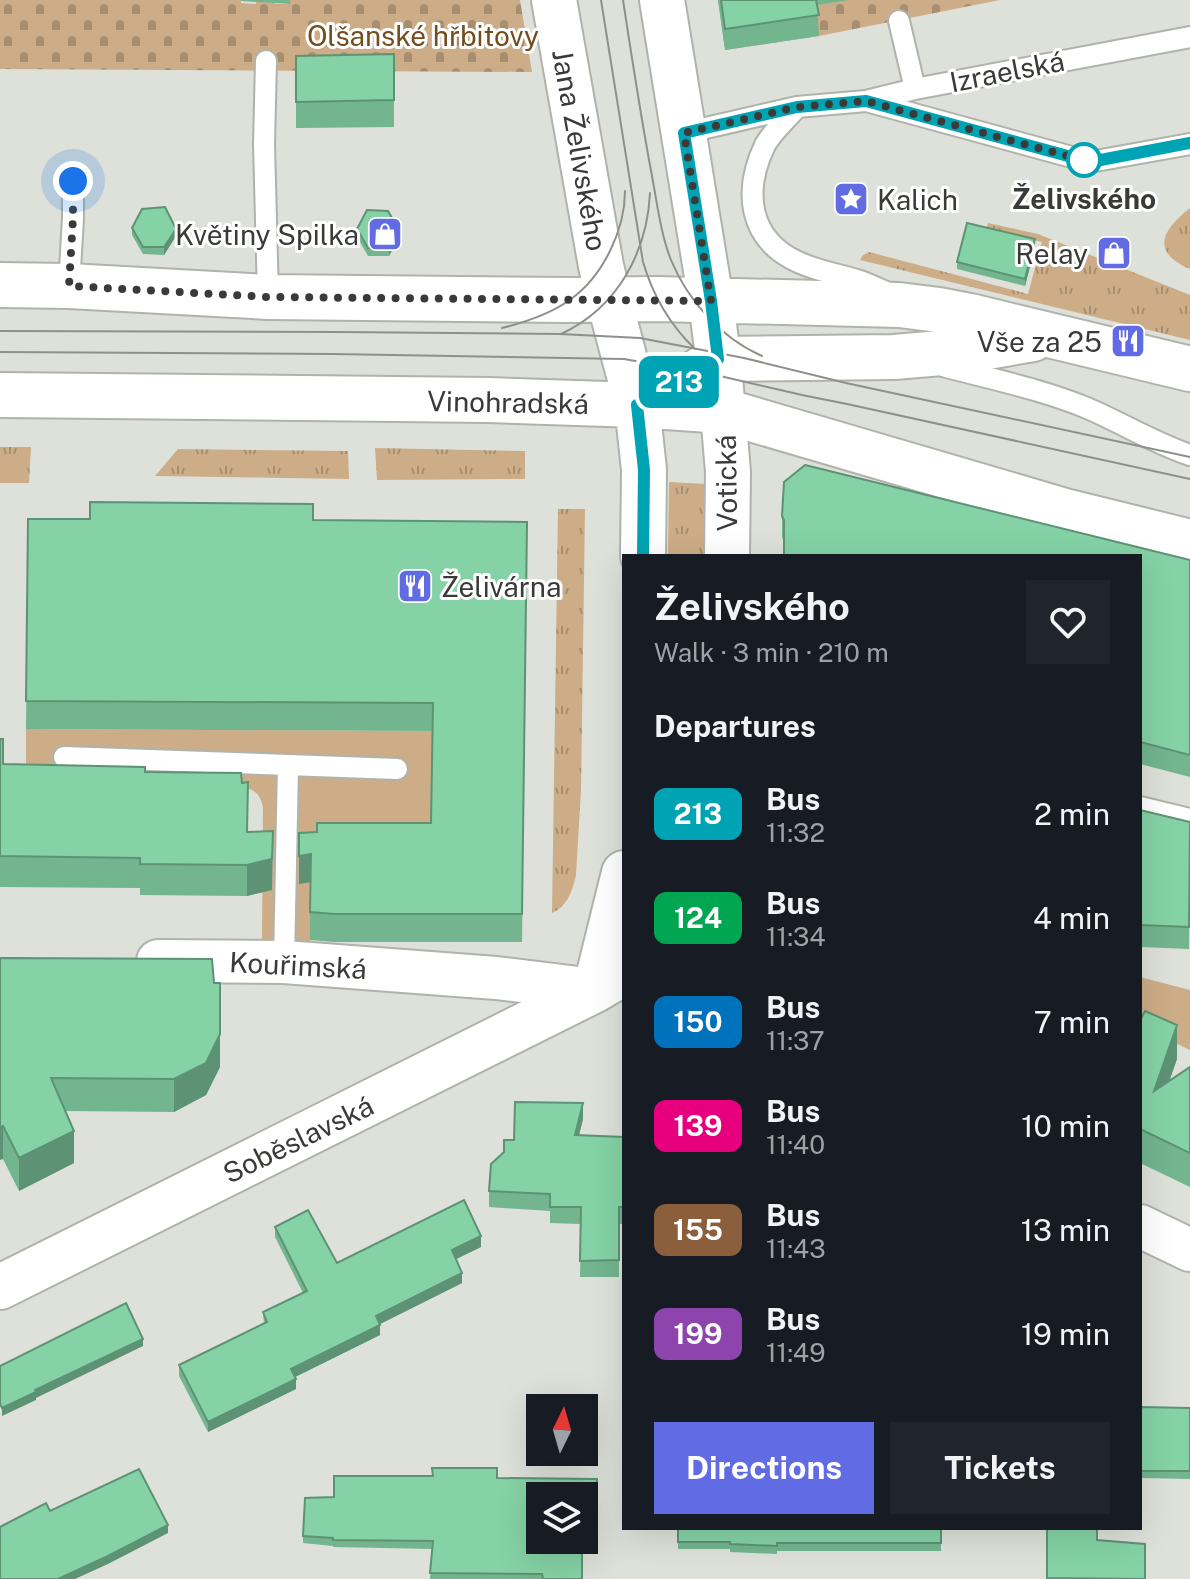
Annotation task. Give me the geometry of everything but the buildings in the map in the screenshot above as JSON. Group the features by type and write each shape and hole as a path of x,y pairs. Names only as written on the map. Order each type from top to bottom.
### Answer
{"main road":[{"name":"Jana Želivského","path":"554,0 609,300 637,405"},
{"path":"662,0 711,301"},
{"path":"0,285 268,297 899,305 939,310 1190,369"},
{"name":"Votická","path":"711,301 728,472 727,554"},
{"path":"643,554 644,470 637,405 718,359 894,357 965,351 1050,336"},
{"name":"Vinohradská","path":"0,395 488,400 724,411 1065,511 1190,542"},
{"path":"610,982 622,889"},
{"name":"Soběslavská","path":"0,1287 610,982"}],"street":[{"name":"Kouřimská","path":"126,961 284,962 496,978 610,982"},
{"path":"1142,1227 1190,1250"}],"lane":[{"path":"899,21 915,89"},
{"name":"Izraelská","path":"684,133 797,107 866,101 1190,37"},
{"path":"266,61 264,144 268,297"},
{"path":"866,101 1090,162 1190,144"},
{"path":"797,107 766,143 754,179 754,211 766,238 778,251 811,268 857,280 939,310"},
{"path":"69,286 73,181"},
{"path":"894,357 923,361 1063,399 1190,455"},
{"path":"64,757 397,769"},
{"path":"284,962 288,765"},
{"path":"1142,807 1190,819"}],"green space":[{"name":"Olšanské hřbitovy","path":"0,0 241,0 241,3 256,4 256,0 275,0 275,4 290,4 290,0 520,0 532,72 0,69"},
{"path":"718,0 1000,0 819,36 725,50"},
{"path":"1190,208 1190,269 1169,255 1164,240 1173,224"},
{"path":"988,223 1038,234 1190,295 1190,340 860,260 869,252 1028,294 1042,242 987,228"},
{"path":"0,447 31,447 29,483 0,483"},
{"path":"375,448 525,451 525,479 377,480"},
{"path":"178,449 348,451 349,479 155,476"},
{"path":"669,482 706,484 704,554 668,554"},
{"path":"558,509 585,509 581,790 575,881 565,902 552,913"},
{"path":"26,729 433,731 435,861 311,861 310,942 262,941 263,807 256,793 243,787 26,779"},
{"path":"1142,978 1190,990 1190,1050 1142,1027"}],"tram line":[{"path":"601,0 643,262 663,309 695,349"},
{"path":"623,0 658,208 671,260 696,304 708,317 733,339 762,356"},
{"path":"502,328 555,309 593,278 616,236 625,191"},
{"path":"561,334 598,309 625,276 643,237 650,193"},
{"path":"0,331 560,334 640,338 744,358 1190,457"},
{"path":"0,352 624,359 720,376 1190,479"}],"bus line":[{"name":"213","path":"643,554 644,470 637,405 718,359 684,133 797,107 866,101 1090,162 1190,143"}],"place":[{"name":"Želivského","path":"1084,160"},
{"name":"Kalich","path":"851,199"},
{"name":"Květiny Spilka","path":"385,234"},
{"name":"Relay","path":"1114,253"},
{"name":"Vše za 25","path":"1128,341"},
{"name":"Želivárna","path":"415,586"}],"route":[{"path":"73,181 69,286 268,297 711,301 684,133 797,107 866,101 1090,162 1084,160"}]}
